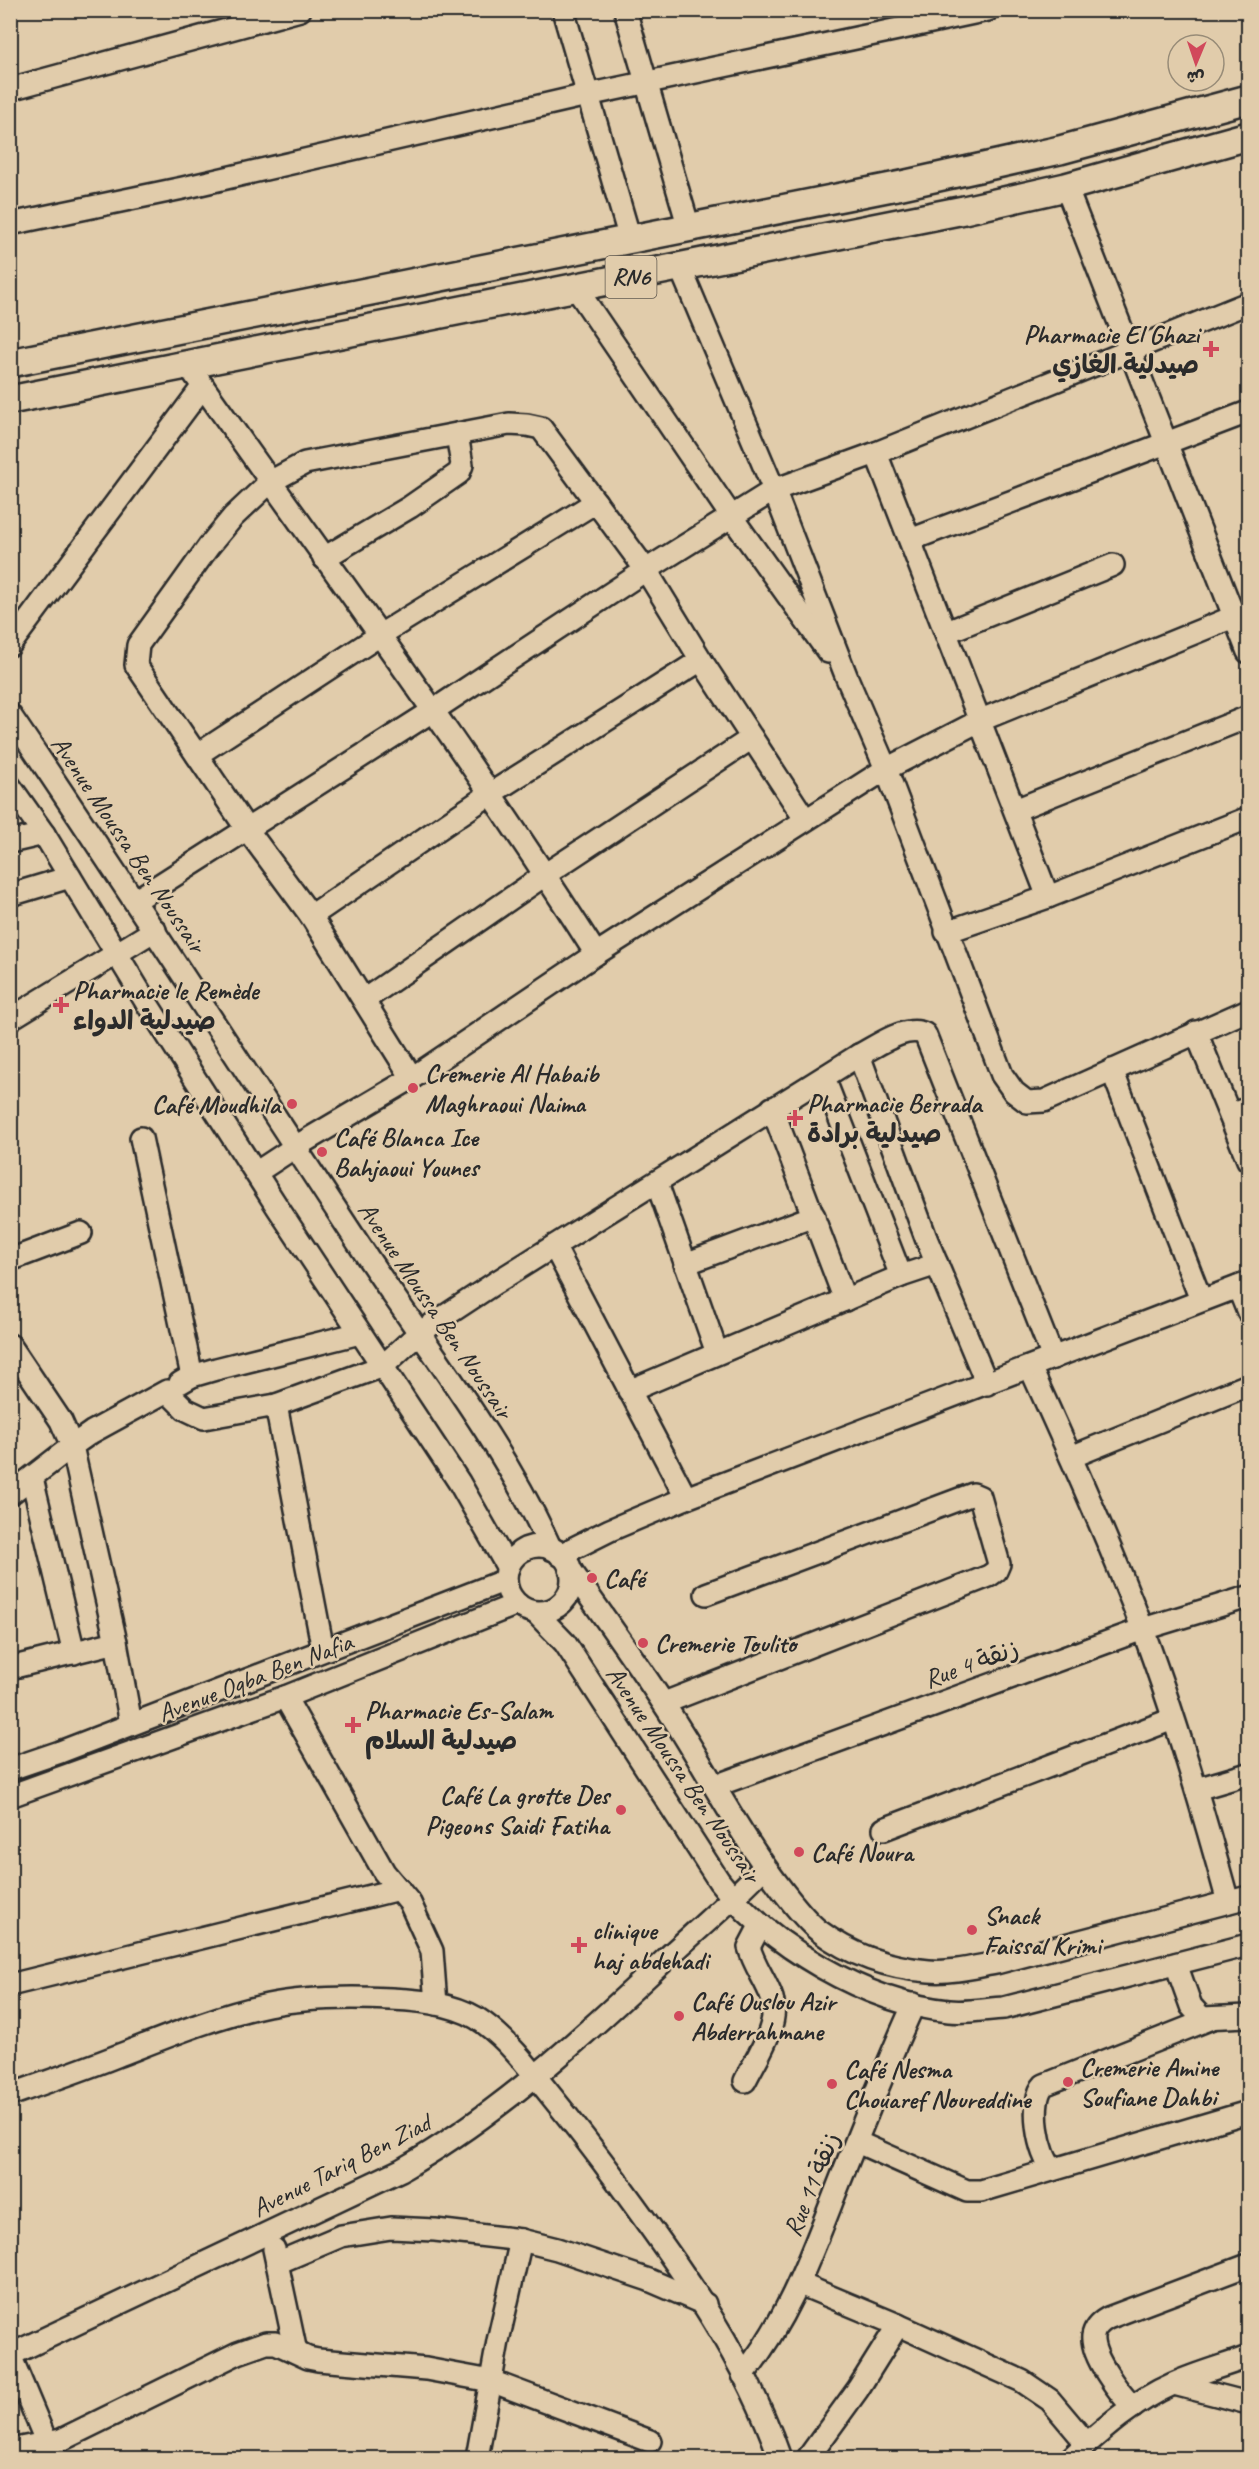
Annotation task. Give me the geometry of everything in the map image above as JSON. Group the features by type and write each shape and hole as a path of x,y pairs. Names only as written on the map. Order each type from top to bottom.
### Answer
{"main road":[{"name":"RN6","path":"10,363 902,185 1060,150 1248,99"},
{"name":"RN6","path":"10,400 196,376 576,288 1066,187 1248,136"}],"street":[{"path":"10,89 300,10"},
{"path":"563,10 630,239"},
{"path":"625,10 688,228"},
{"path":"10,224 183,188 645,82 988,10"},
{"path":"1066,187 1167,441 1242,614 1248,652"},
{"path":"680,267 774,490 847,678 886,769 1002,1075 1014,1092 1027,1102 1044,1101 1248,1010"},
{"path":"576,288 731,516 847,678"},
{"path":"136,900 434,710 646,570 774,490 876,453 1248,303"},
{"path":"10,645 196,376 434,710 546,874 596,954"},
{"path":"910,540 1248,412"},
{"path":"412,1078 311,916 246,828 136,665 138,645 209,546 233,517 270,482 305,463 509,424 541,428 646,570 804,819"},
{"path":"324,558 410,507 459,473 462,465 457,434"},
{"path":"876,453 1048,897"},
{"path":"197,756 380,635 596,502"},
{"path":"947,632 1113,565"},
{"path":"257,1172 412,1078 596,954 804,819 886,769 981,720 1242,614"},
{"path":"311,916 490,794 701,660"},
{"name":"Avenue Moussa Ben Noussair","path":"10,715 136,900 295,1147 508,1464 561,1557 664,1703 764,1867 801,1914 819,1931 840,1945 873,1960 931,1971 963,1969 996,1963 1238,1900"},
{"path":"1015,810 1248,717"},
{"path":"364,1000 546,874 752,738"},
{"path":"10,786 44,834 116,953 360,1333 459,1482 507,1574 507,1589 526,1608 546,1611 565,1600 570,1590 561,1557 541,1546 521,1552 507,1574"},
{"path":"946,932 1048,897 1248,818"},
{"path":"10,842 44,834"},
{"path":"10,895 70,877"},
{"path":"10,1019 154,930"},
{"path":"167,1391 185,1409 204,1418 276,1405 383,1366 419,1333 554,1246 859,1055 908,1031 919,1031 926,1034 1053,1358"},
{"path":"1196,1032 1239,1112 1248,1160"},
{"path":"859,1055 937,1264 987,1384"},
{"path":"1112,1070 1201,1300"},
{"path":"824,1078 901,1276"},
{"path":"772,1108 845,1300"},
{"path":"141,1138 192,1376"},
{"path":"657,1183 717,1353"},
{"path":"685,1264 814,1216"},
{"path":"10,1260 81,1233"},
{"path":"554,1246 686,1498"},
{"path":"629,1390 901,1276 937,1264"},
{"path":"561,1557 610,1530 686,1498 1243,1285 1248,1312"},
{"path":"10,1494 92,1432 192,1376 360,1333"},
{"path":"10,1345 61,1421 72,1446 116,1642 131,1724"},
{"path":"1030,1367 1071,1456 1143,1629 1197,1789 1238,1900"},
{"path":"1071,1456 1248,1385"},
{"path":"276,1405 323,1650"},
{"path":"32,1478 74,1653"},
{"path":"664,1703 989,1576 996,1571 999,1564 980,1497 973,1494 706,1594"},
{"name":"Avenue Oqba Ben Nafia","path":"10,1769 323,1650 507,1574"},
{"name":"Rue 4 زنقة","path":"715,1786 1143,1629 1248,1597"},
{"name":"Avenue Moussa Ben Noussair","path":"526,1608 565,1643 733,1900 760,1926 834,1975 914,2004 950,2011 1004,2008 1248,1945"},
{"name":"Avenue Oqba Ben Nafia","path":"10,1796 526,1608"},
{"path":"10,1668 116,1642"},
{"path":"285,1697 384,1872 410,1903 432,1951 436,2004"},
{"path":"884,1830 1173,1719"},
{"path":"1197,1789 1248,1774"},
{"name":"Avenue Tariq Ben Ziad","path":"10,2355 401,2170 444,2146 614,2008 733,1900 764,1867"},
{"path":"10,1985 399,1889"},
{"path":"745,2081 772,2025 774,2009 772,1998 752,1960 749,1947 760,1926"},
{"path":"1176,1964 1191,2006 1202,2018 1248,2016"},
{"path":"10,2095 187,2029 269,2005 305,1999 355,1997 436,2004 470,2015 483,2022 500,2037 588,2141 705,2305 743,2375 780,2458"},
{"name":"Rue 11 زنقة","path":"743,2375 764,2349 800,2284 882,2074 914,2004"},
{"path":"1053,2169 1047,2164 1036,2120 1038,2091 1044,2085 1210,2019"},
{"path":"857,2142 967,2191 994,2188 1248,2112"},
{"path":"277,2262 341,2236 391,2228 435,2230 521,2240 598,2262 649,2280 705,2305"},
{"path":"270,2230 296,2352"},
{"path":"477,2458 521,2240"},
{"path":"1133,2407 1117,2390 1096,2348 1094,2334 1099,2324 1108,2318 1248,2265"},
{"path":"800,2284 1022,2380 1050,2400 1079,2451 1133,2407 1174,2384 1248,2357"},
{"path":"808,2458 858,2388 898,2325"},
{"path":"10,2450 46,2441 61,2440 255,2346 276,2343 318,2360 426,2369 491,2381 650,2441"},
{"path":"10,2355 46,2441"},
{"path":"1174,2384 1248,2403"}],"place":[{"name":"Pharmacie El Ghazi صيدلية الغازي","path":"1211,349"},
{"name":"Pharmacie le Remède صيدلية الدواء","path":"61,1005"},
{"name":"Cremerie Al Habaib Maghraoui Naima","path":"413,1088"},
{"name":"Café Moudhila","path":"292,1104"},
{"name":"Pharmacie Berrada صيدلية برادة","path":"795,1118"},
{"name":"Café Blanca Ice Bahjaoui Younes","path":"322,1152"},
{"name":"Café","path":"592,1578"},
{"name":"Cremerie Toulito","path":"643,1643"},
{"name":"Pharmacie Es-Salam صيدلية السلام","path":"353,1725"},
{"name":"Café La grotte Des Pigeons Saidi Fatiha","path":"621,1810"},
{"name":"Café Noura","path":"799,1852"},
{"name":"Snack Faissal Krimi","path":"972,1930"},
{"name":"clinique haj abdehadi","path":"579,1945"},
{"name":"Café Ouslou Azir Abderrahmane","path":"679,2016"},
{"name":"Cremerie Amine Soufiane Dahbi","path":"1068,2082"},
{"name":"Café Nesma Chouaref Noureddine","path":"832,2084"}]}
